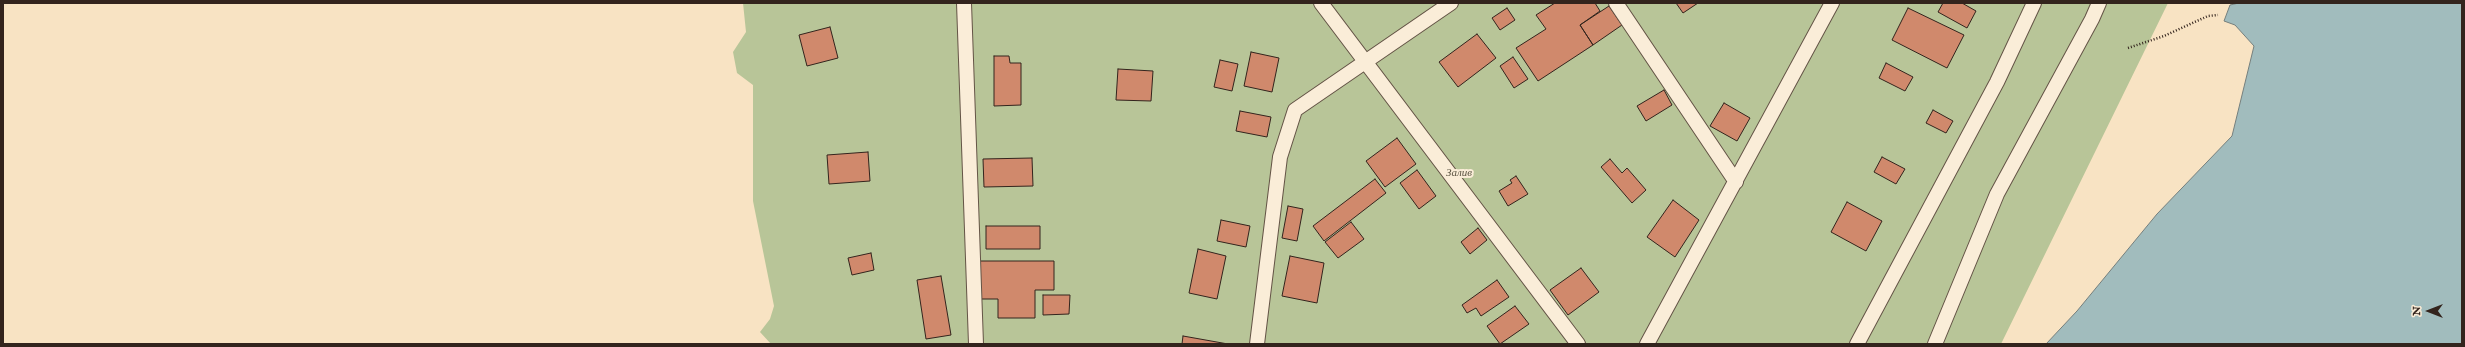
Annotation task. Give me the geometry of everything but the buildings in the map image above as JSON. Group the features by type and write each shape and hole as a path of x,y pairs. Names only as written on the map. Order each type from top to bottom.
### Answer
{"lane":[{"path":"964,3 976,344"},
{"path":"1321,3 1578,344"},
{"path":"1257,344 1280,157 1295,110 1451,3"},
{"path":"1616,3 1736,182"},
{"path":"1647,344 1832,3"},
{"path":"1857,344 1998,82 2034,3"},
{"path":"1935,344 1998,194 2092,19 2099,3"}],"path":[{"path":"2128,48 2164,36 2208,16 2218,15"}],"green space":[{"name":"Залив","path":"743,3 2168,3 2001,344 771,344 760,332 770,319 774,306 753,201 753,85 737,73 733,52 746,32"}],"water":[{"path":"2239,3 2462,3 2462,344 2046,344 2077,311 2157,214 2232,136 2254,46 2235,25 2224,21 2230,5"}]}
